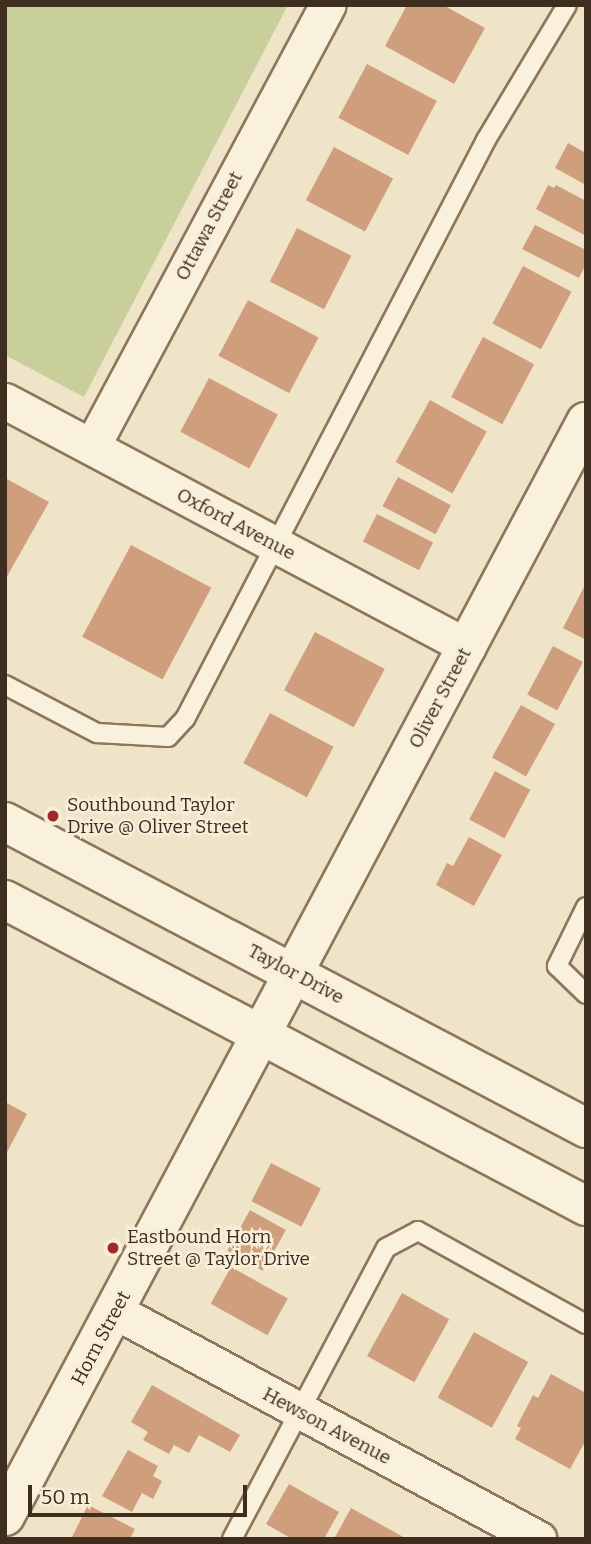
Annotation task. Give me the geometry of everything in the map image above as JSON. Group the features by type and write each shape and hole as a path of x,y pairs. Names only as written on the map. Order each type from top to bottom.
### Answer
{"main road":[{"name":"Oliver Street","path":"294,973 586,422"},
{"name":"Taylor Drive","path":"5,822 586,1128"},
{"path":"5,900 586,1206"},
{"name":"Horn Street","path":"5,1516 294,973"}],"street":[{"name":"Ottawa Street","path":"92,446 327,5"},
{"name":"Oxford Avenue","path":"5,401 468,647"},
{"name":"Hewson Avenue","path":"115,1311 539,1539"}],"lane":[{"path":"5,685 97,733 168,737 185,719 486,140 567,5"},
{"path":"586,907 556,966 586,994"},
{"path":"232,1539 386,1248 418,1231 586,1324"}],"green space":[{"path":"5,5 288,5 84,397 5,355"}],"building":[{"path":"407,5 443,5 485,28 454,84 385,46"},
{"path":"367,64 437,101 408,155 338,118"},
{"path":"568,143 586,153 586,185 555,168"},
{"path":"334,147 393,178 365,231 306,200"},
{"path":"548,185 554,188 556,185 586,201 586,236 536,209"},
{"path":"535,225 586,250 586,264 579,278 522,249"},
{"path":"297,228 351,256 324,309 270,281"},
{"path":"523,266 572,292 541,349 492,323"},
{"path":"248,300 319,338 289,393 218,356"},
{"path":"483,337 534,364 502,424 451,397"},
{"path":"209,378 278,415 249,468 180,432"},
{"path":"430,400 487,432 452,494 396,462"},
{"path":"398,477 451,505 435,534 383,506"},
{"path":"5,478 49,502 5,580"},
{"path":"377,514 433,543 419,570 363,542"},
{"path":"131,545 211,588 163,680 82,637"},
{"path":"586,583 586,640 563,628"},
{"path":"315,632 385,669 354,727 284,690"},
{"path":"553,646 583,662 557,711 527,695"},
{"path":"521,705 555,724 526,776 492,757"},
{"path":"270,713 334,747 307,797 243,763"},
{"path":"495,771 530,790 504,838 469,820"},
{"path":"469,837 502,855 474,906 436,885 447,863 453,866"},
{"path":"5,1102 27,1114 5,1156"},
{"path":"271,1163 321,1188 301,1227 251,1201"},
{"path":"250,1210 286,1230 263,1271 227,1251"},
{"path":"231,1267 288,1299 267,1335 211,1304"},
{"path":"402,1293 449,1319 414,1382 367,1356"},
{"path":"474,1332 528,1362 492,1428 438,1398"},
{"path":"551,1374 586,1393 586,1440 570,1469 515,1439 521,1428 517,1426 533,1395 538,1398"},
{"path":"152,1385 240,1435 230,1452 199,1435 189,1453 174,1445 169,1454 143,1440 148,1432 131,1422"},
{"path":"128,1450 158,1466 153,1476 162,1481 153,1499 142,1493 132,1512 102,1496"},
{"path":"289,1484 339,1512 324,1539 292,1539 266,1524"},
{"path":"88,1505 135,1529 130,1539 71,1539"},
{"path":"351,1508 407,1539 334,1539"}],"place":[{"name":"Southbound Taylor Drive @ Oliver Street","path":"53,816"},
{"name":"Eastbound Horn Street @ Taylor Drive","path":"113,1248"}]}
